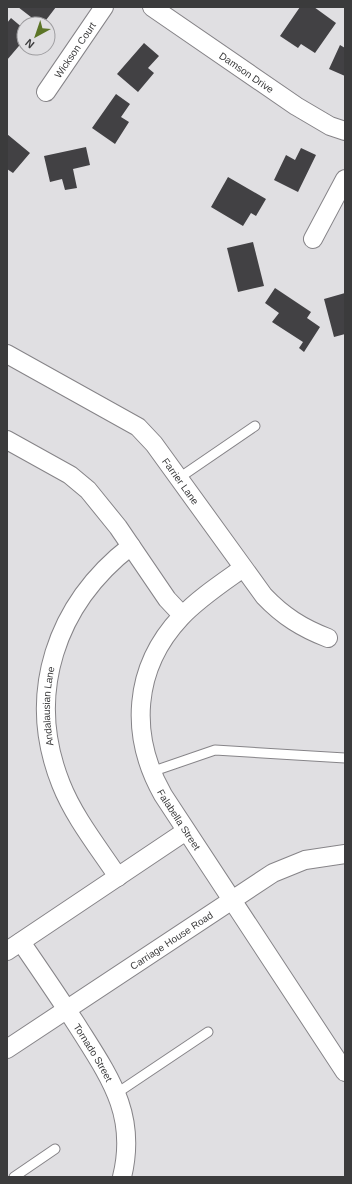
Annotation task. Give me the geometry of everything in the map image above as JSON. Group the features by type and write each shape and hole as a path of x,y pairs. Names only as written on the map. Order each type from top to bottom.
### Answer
{"street":[{"name":"Wickson Court","path":"46,92 104,7"},
{"name":"Damson Drive","path":"152,7 296,106 330,126 345,132"},
{"path":"313,239 345,179"},
{"name":"Farrier Lane","path":"7,354 138,427 154,444 264,596 286,617 328,638"},
{"path":"7,440 70,475 88,490 114,522 167,599 182,615"},
{"name":"Andalausian Lane","path":"118,877 79,818 61,785 50,748 46,710 48,684 53,659 68,618 78,601 102,571 131,546"},
{"name":"Falabella Street","path":"243,568 208,593 182,615 172,627 154,655 144,686 140,718 141,734 151,772 163,795 345,1072"},
{"path":"14,947 186,831"},
{"name":"Carriage House Road","path":"7,1049 258,882 289,865 322,856 345,854"},
{"name":"Tornado Street","path":"14,947 67,1009 106,1071 117,1093 126,1129 125,1160 122,1177"}],"lane":[{"path":"179,478 255,426"},
{"path":"151,772 215,750 345,758"},
{"path":"117,1093 208,1032"},
{"path":"14,1177 55,1149"}],"building":[{"path":"18,7 56,7 49,16 30,16"},
{"path":"300,7 314,7 336,23 315,53 301,44 298,48 280,36"},
{"path":"11,18 16,22 16,49 7,60 7,23"},
{"path":"144,43 159,56 148,68 154,73 138,92 117,74"},
{"path":"340,45 345,48 345,76 329,69"},
{"path":"116,94 130,104 121,117 129,122 115,144 92,128"},
{"path":"7,134 30,153 13,173 7,169"},
{"path":"86,147 90,165 73,169 77,188 65,190 62,179 50,182 44,156"},
{"path":"301,148 316,155 298,192 274,180 286,155 295,160"},
{"path":"228,177 266,199 256,216 251,213 243,226 211,207"},
{"path":"253,242 264,286 238,292 227,248"},
{"path":"275,288 311,312 307,318 320,327 304,352 299,348 303,342 272,322 279,313 265,303"},
{"path":"345,293 345,334 334,337 324,299"}]}
